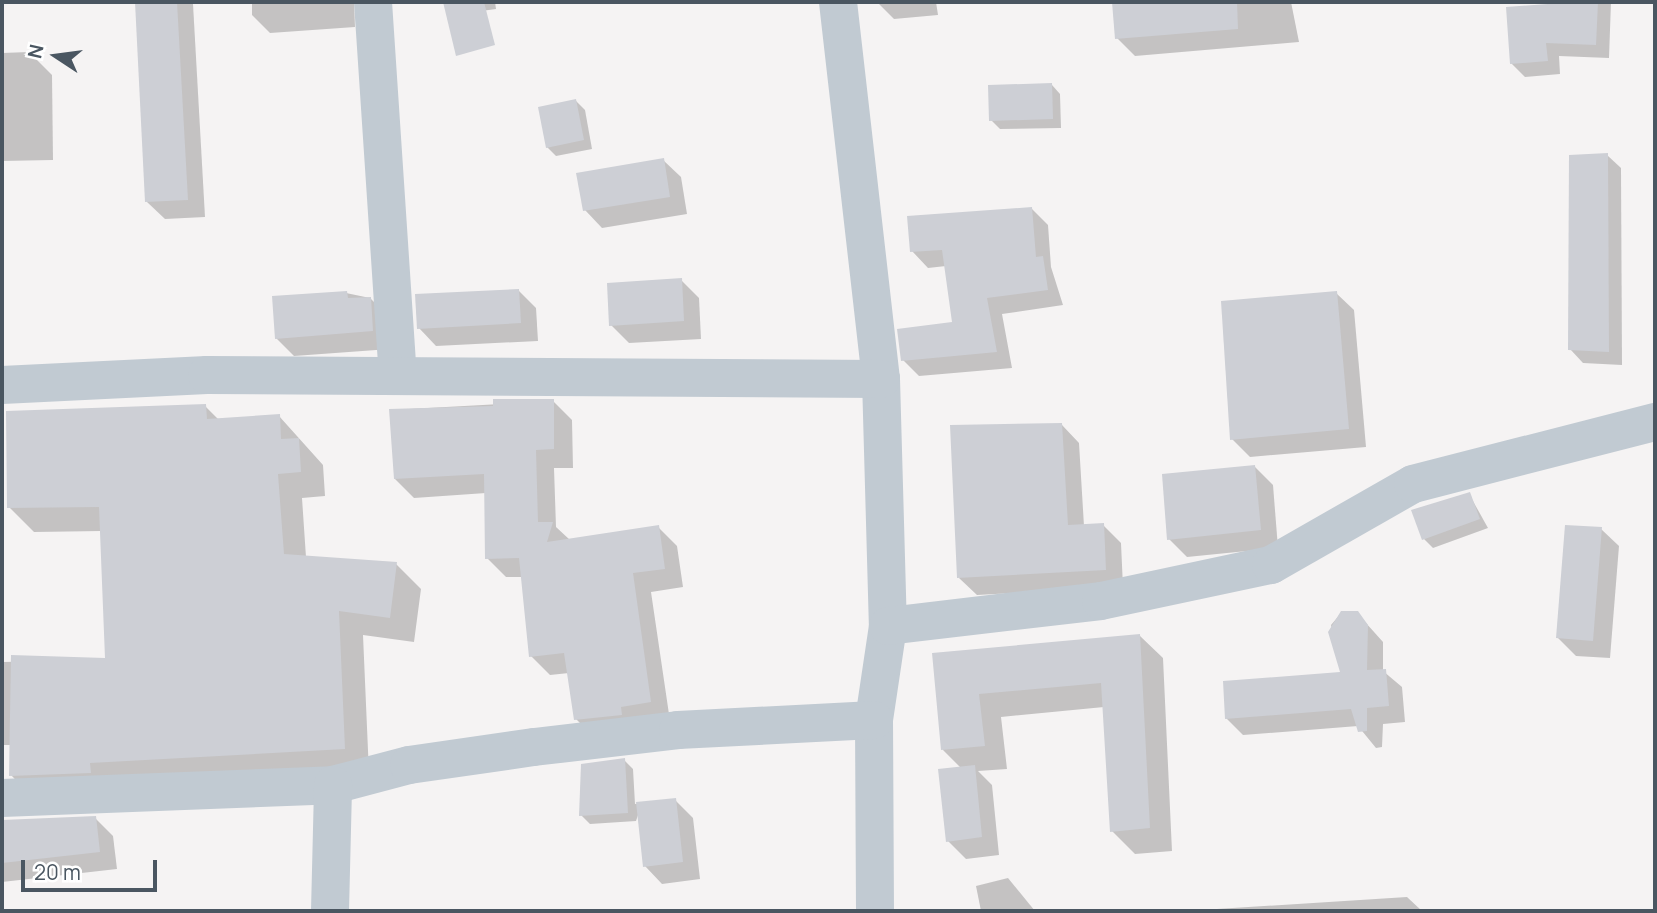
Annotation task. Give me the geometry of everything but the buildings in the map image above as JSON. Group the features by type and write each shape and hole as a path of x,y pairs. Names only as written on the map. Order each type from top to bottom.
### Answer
{"street":[{"path":"373,2 398,375"},
{"path":"838,2 881,379 888,626 874,720 875,911"},
{"path":"2,385 398,375 881,379"},
{"path":"888,626 1101,601 1271,565 1413,484 1655,422"},
{"path":"2,798 333,785 409,765 560,744 874,720"},
{"path":"330,911 333,785"}]}
